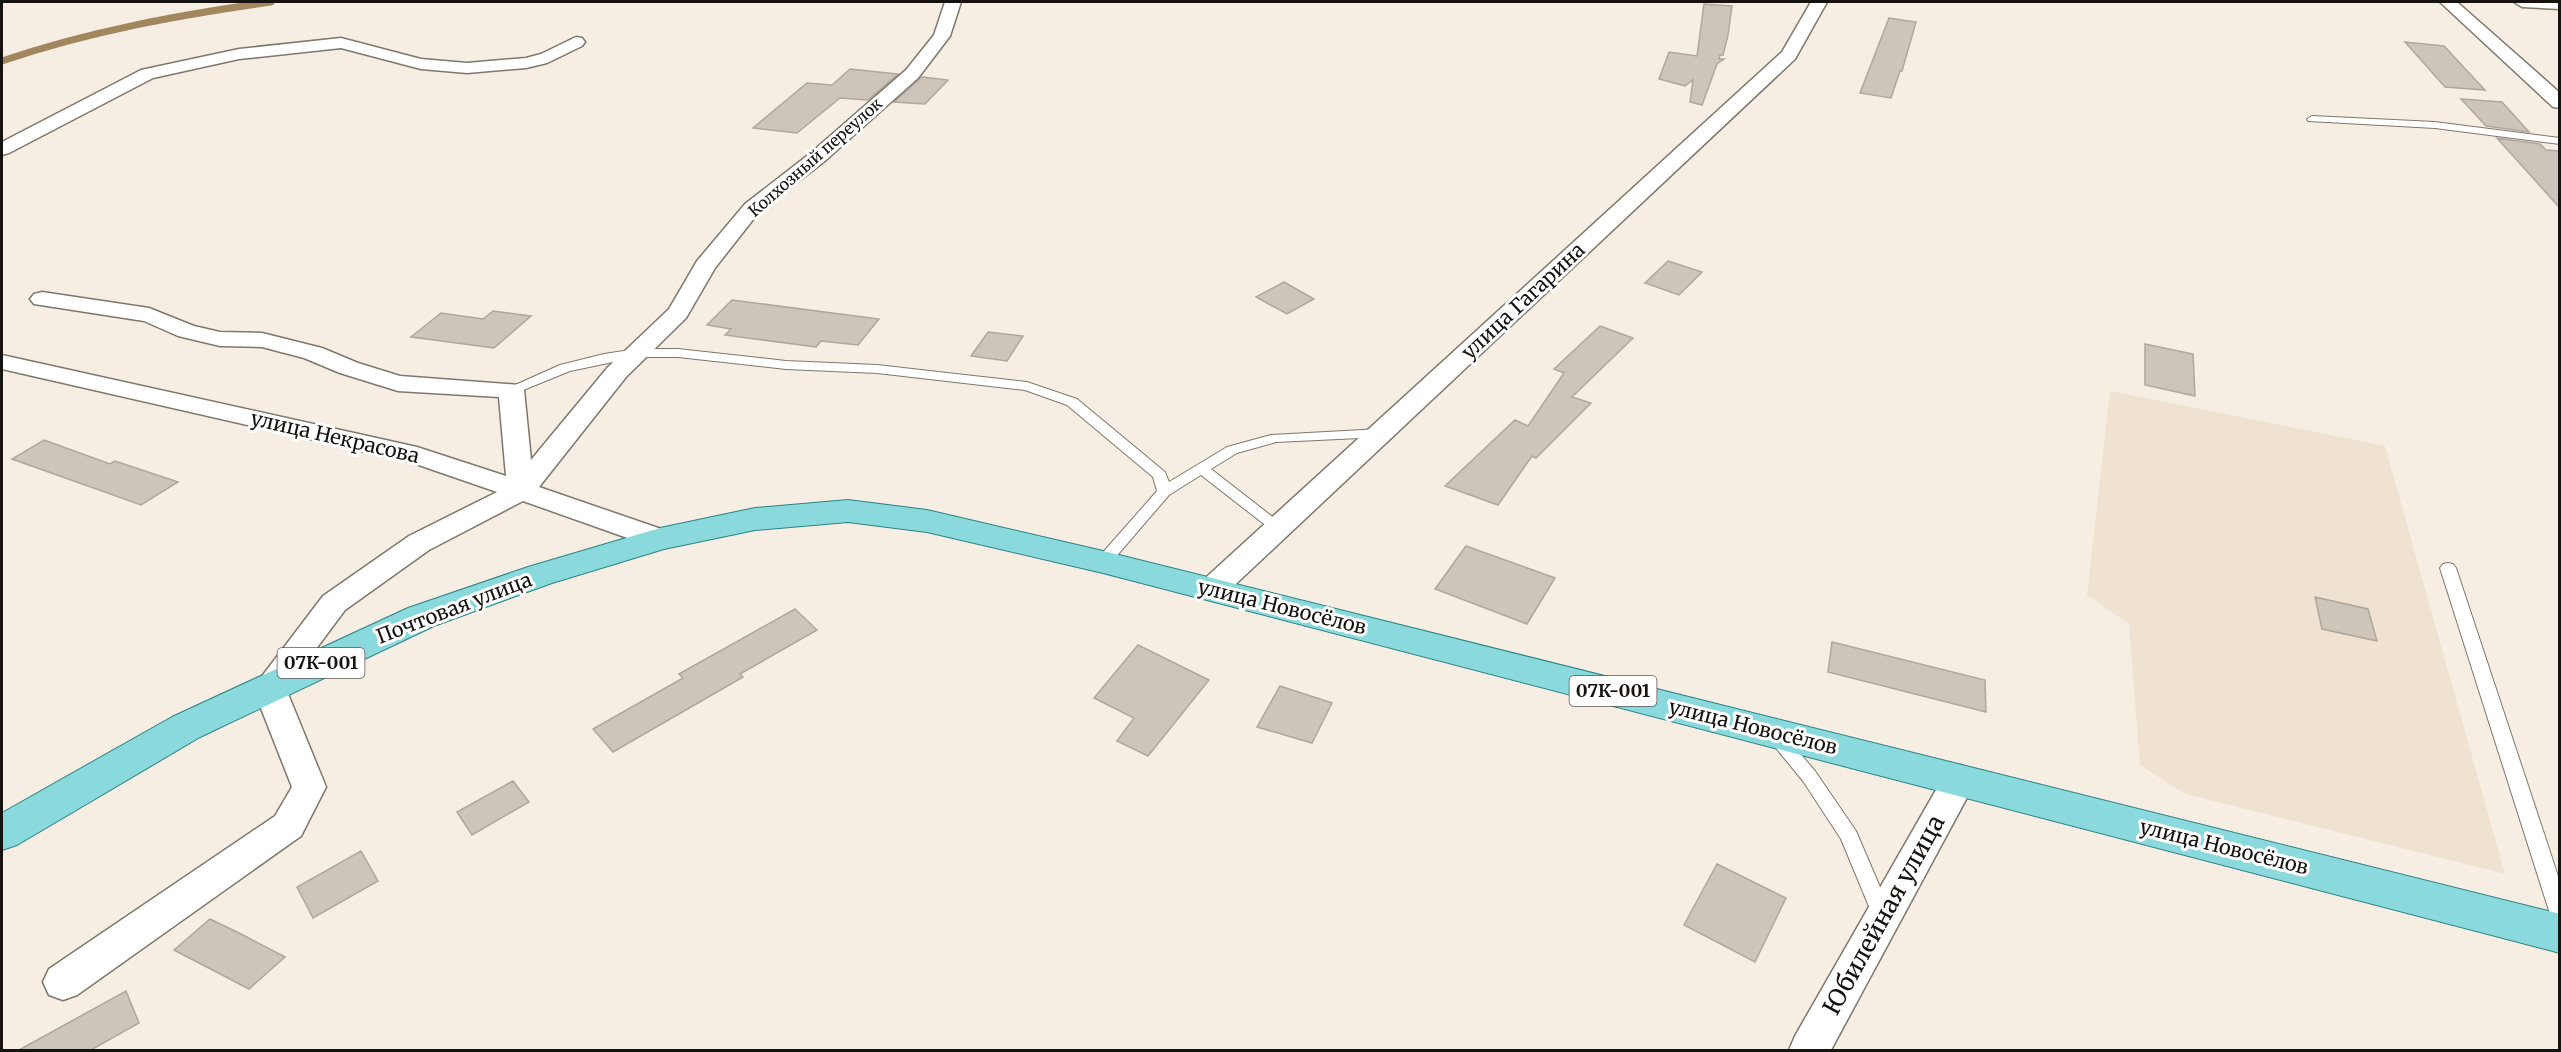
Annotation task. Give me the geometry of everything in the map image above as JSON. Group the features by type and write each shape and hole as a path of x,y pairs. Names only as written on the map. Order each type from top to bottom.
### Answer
{"main road":[{"name":"улица Новосёлов","path":"660,539 755,519 848,511 927,521 1212,589 2559,934"},
{"name":"Почтовая улица","path":"2,833 186,727 421,617 540,575 660,539"}],"street":[{"name":"улица Гагарина","path":"1212,589 1789,55 1819,2"},
{"path":"2448,2 2559,103"},
{"path":"2522,2 2559,4"},
{"name":"Колхозный переулок","path":"521,491 617,372 678,313 705,266 752,208 819,156 912,74 942,36 944,8"},
{"path":"2,149 147,74 239,54 341,43 422,64 467,68 526,63 547,58 576,42"},
{"path":"42,299 149,315 186,331 220,339 262,340 313,353 349,368 398,383 511,390 521,491 418,543 334,603 269,688 309,787 288,826 63,982"},
{"name":"улица Некрасова","path":"2,362 417,455 660,539"},
{"name":"Юбилейная улица","path":"1809,1050 1960,779"}],"lane":[{"path":"2312,119 2435,125 2559,141"},
{"path":"511,390 565,368 637,353 678,353 786,365 877,369 1027,386 1072,402 1160,475 1164,492"},
{"path":"1102,562 1164,492 1232,450 1276,438 1381,433"},
{"path":"1202,469 1278,528"},
{"path":"2448,568 2559,914"},
{"path":"1771,731 1809,777 1849,836 1883,917"}],"shaded area":[{"path":"2110,391 2385,446 2505,874 2185,794 2140,765 2129,624 2087,595"}],"building":[{"path":"1704,4 1732,6 1728,35 1723,55 1720,55 1719,59 1724,59 1717,64 1702,105 1690,102 1693,80 1685,86 1659,79 1669,52 1697,56"},
{"path":"1889,18 1916,22 1902,71 1900,71 1891,98 1860,93"},
{"path":"2405,42 2444,46 2485,90 2445,87"},
{"path":"850,69 898,74 868,100 840,98 797,133 753,128 807,83 832,85"},
{"path":"922,77 948,80 925,104 894,102"},
{"path":"2461,99 2502,102 2529,132 2486,126"},
{"path":"2497,138 2540,144 2546,150 2559,151 2559,207"},
{"path":"1668,261 1702,272 1679,295 1645,283"},
{"path":"1284,282 1314,299 1287,314 1256,297"},
{"path":"732,300 879,319 858,345 821,341 816,347 725,335 731,329 707,325"},
{"path":"493,311 531,316 494,348 411,337 441,313 483,319"},
{"path":"1600,326 1633,338 1572,397 1591,403 1536,458 1532,456 1498,505 1445,486 1515,420 1528,426 1564,373 1554,369"},
{"path":"988,332 1023,336 1007,361 971,356"},
{"path":"2145,344 2193,354 2195,396 2145,385"},
{"path":"44,440 110,464 115,461 178,482 141,505 12,459"},
{"path":"1466,546 1555,578 1527,624 1435,589"},
{"path":"2315,597 2368,609 2377,641 2322,629"},
{"path":"795,609 817,630 740,674 743,677 613,752 593,729 683,678 679,674"},
{"path":"1832,642 1985,680 1986,712 1828,672"},
{"path":"1138,645 1209,680 1148,756 1117,741 1134,718 1094,698"},
{"path":"1280,686 1332,703 1312,743 1257,727"},
{"path":"513,781 529,802 472,835 457,812"},
{"path":"361,851 378,881 313,918 297,887"},
{"path":"1717,864 1786,898 1755,962 1684,925"},
{"path":"210,919 285,957 249,989 174,950"},
{"path":"126,991 139,1023 91,1050 19,1050"}],"waterway":[{"path":"2,61 68,41 135,25 271,2"}]}
